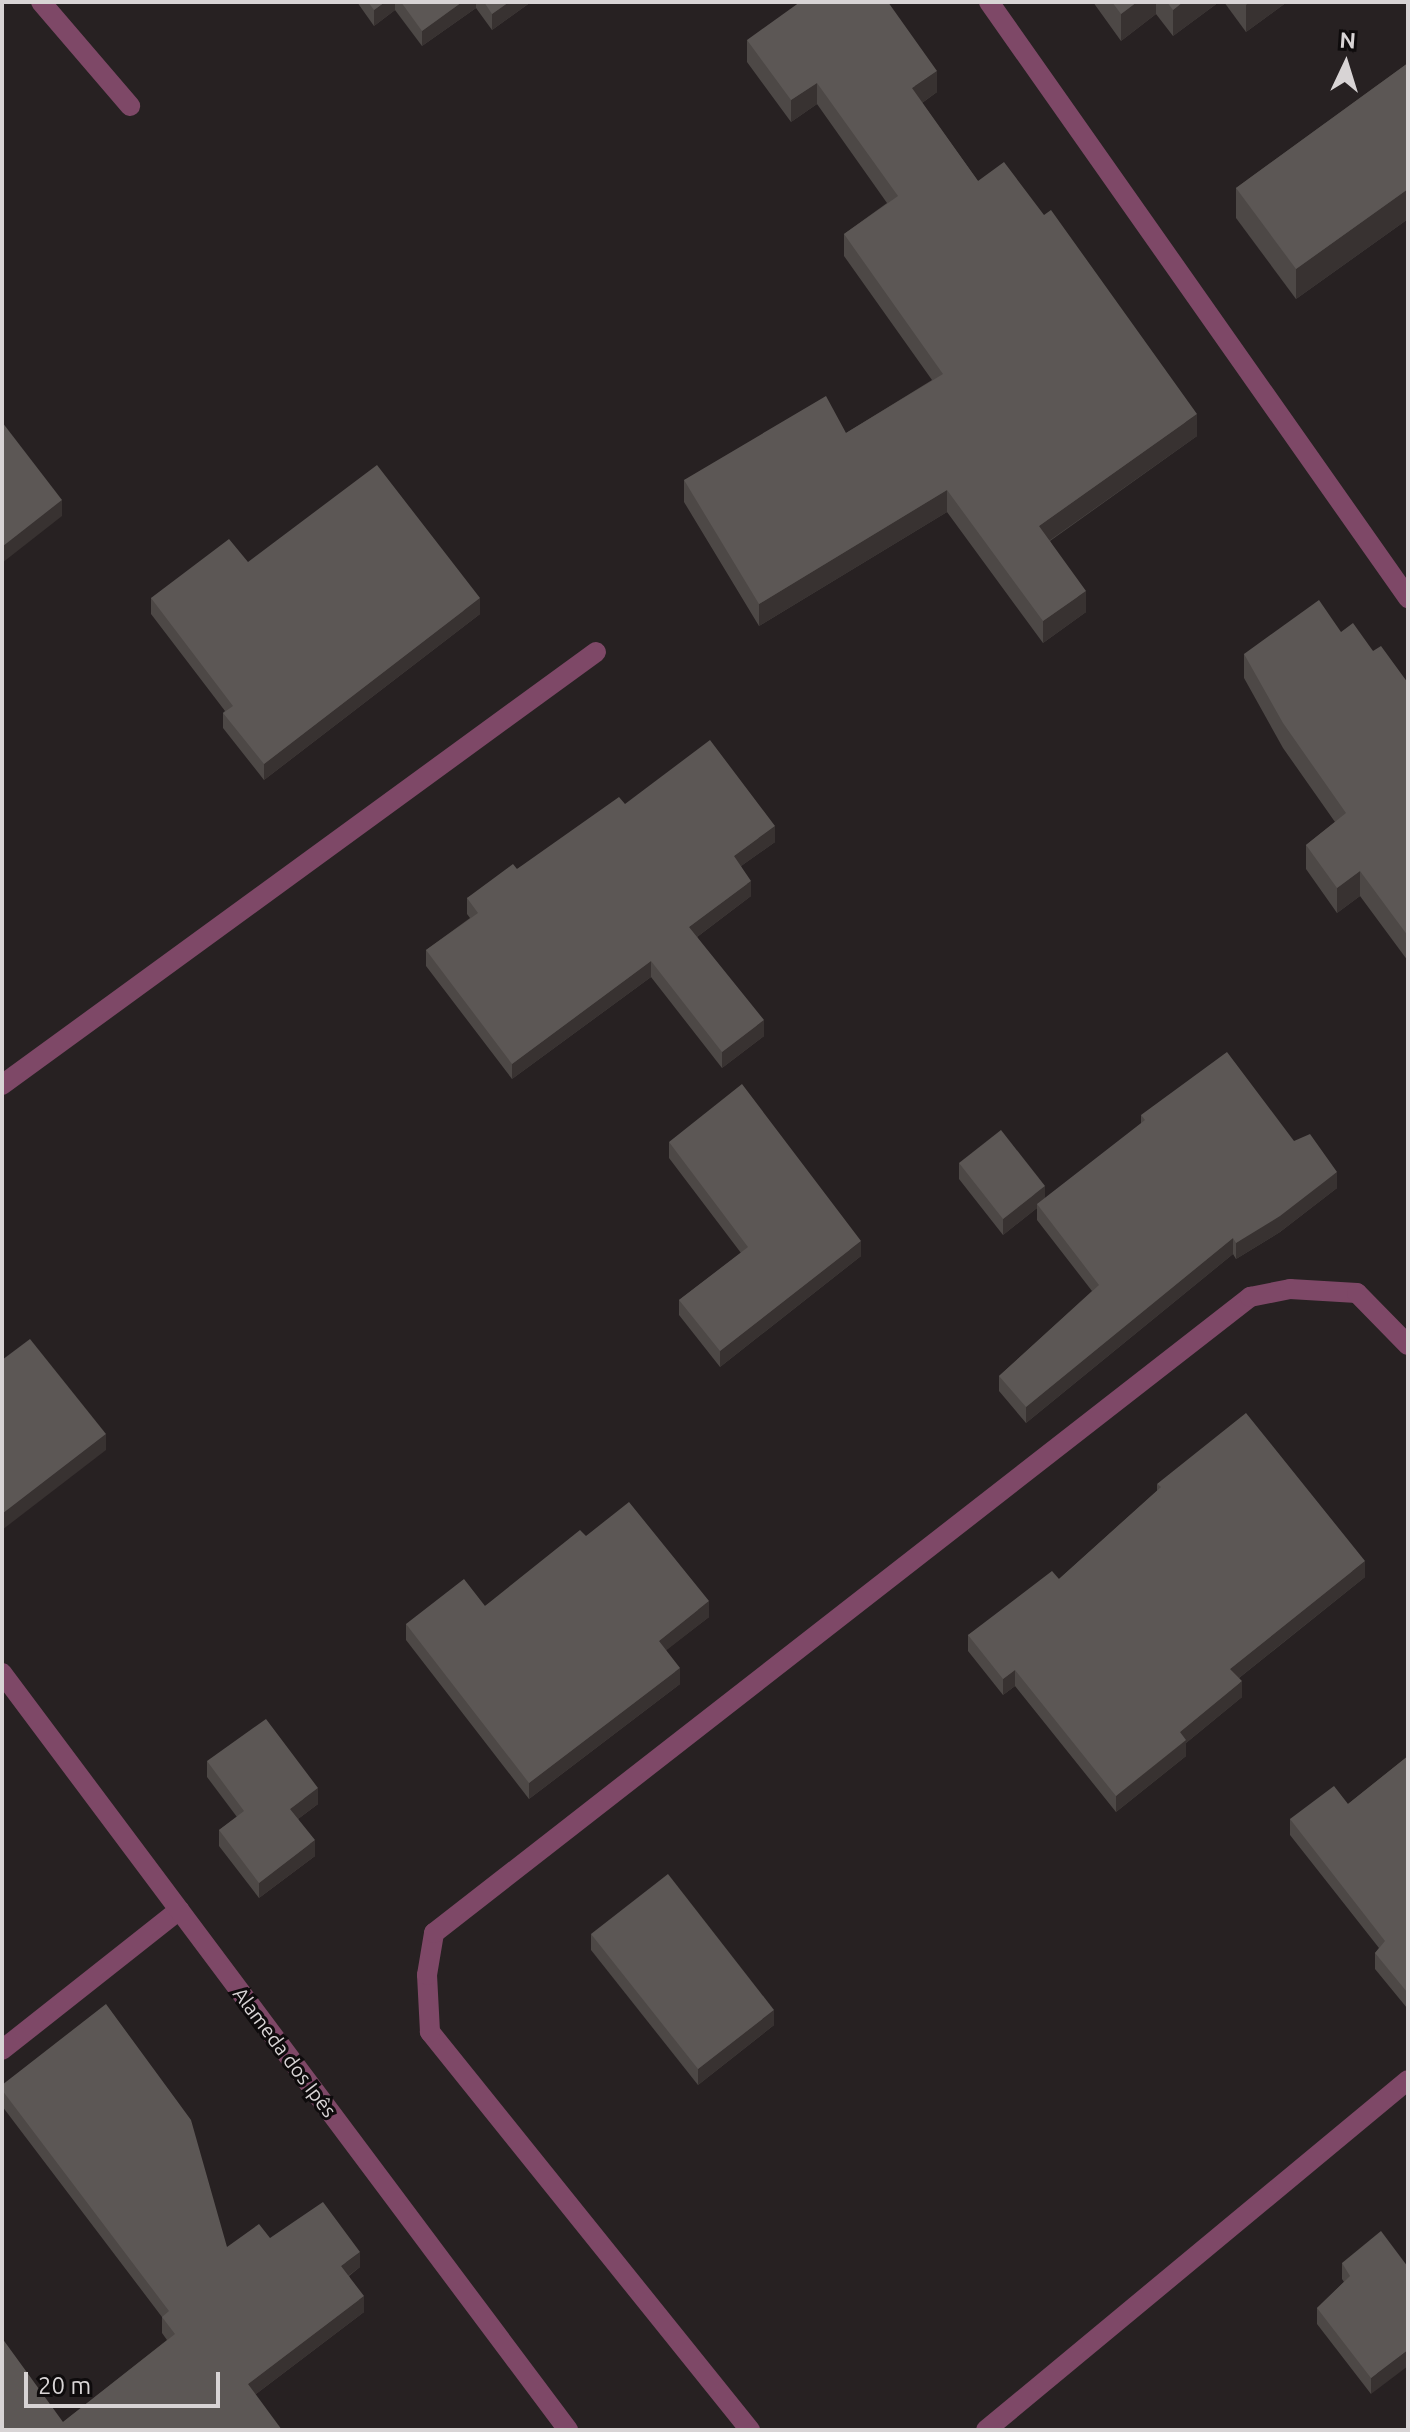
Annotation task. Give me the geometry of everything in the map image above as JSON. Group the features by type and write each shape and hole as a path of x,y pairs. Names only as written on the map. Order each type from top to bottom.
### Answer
{"street":[{"path":"41,2 130,106"},
{"path":"989,2 1405,589"},
{"path":"2,1085 596,652"},
{"path":"750,2430 430,2032 427,1975 434,1933 1250,1297 1290,1289 1357,1293 1408,1345"},
{"name":"Alameda dos Ipês","path":"2,1673 568,2430"},
{"path":"2,2050 179,1910"},
{"path":"986,2430 1408,2080"}],"building":[{"path":"368,2 385,2 374,10"},
{"path":"401,2 462,2 422,31"},
{"path":"484,2 509,2 492,14"},
{"path":"800,2 888,2 937,71 912,88 978,181 1004,162 1044,215 1051,210 1197,414 1039,526 1086,591 1043,621 947,490 759,604 684,480 826,396 846,433 943,374 844,234 898,196 817,83 791,100 747,40"},
{"path":"1112,2 1137,2 1121,14"},
{"path":"1167,2 1183,2 1173,10"},
{"path":"1408,63 1408,189 1296,269 1236,188"},
{"path":"2,422 62,500 2,547"},
{"path":"377,465 480,598 264,764 223,713 233,706 151,598 229,539 248,562"},
{"path":"1319,600 1341,632 1353,623 1373,651 1381,646 1408,683 1408,936 1360,871 1337,888 1306,845 1346,813 1283,723 1244,654"},
{"path":"710,740 775,826 734,856 751,881 689,927 764,1020 722,1052 651,961 512,1064 426,950 478,913 467,898 513,864 517,869 619,797 625,804"},
{"path":"1227,1052 1294,1141 1310,1134 1337,1172 1280,1216 1236,1243 1233,1238 1026,1407 999,1376 1099,1285 1037,1204 1145,1120 1141,1115"},
{"path":"742,1084 861,1241 720,1351 679,1300 748,1247 669,1142"},
{"path":"1001,1130 1045,1186 1003,1219 959,1163"},
{"path":"30,1339 106,1434 2,1514 2,1360"},
{"path":"1246,1413 1365,1561 1230,1669 1242,1681 1180,1732 1186,1740 1116,1796 1015,1670 1003,1679 968,1635 1052,1571 1059,1579 1161,1487 1157,1484"},
{"path":"629,1502 709,1601 659,1641 680,1668 529,1783 406,1624 464,1579 485,1606 580,1530 586,1536"},
{"path":"266,1719 318,1788 290,1809 315,1840 259,1883 219,1830 244,1811 207,1761"},
{"path":"1408,1756 1407,1992 1375,1953 1385,1941 1290,1819 1334,1786 1348,1804"},
{"path":"668,1874 774,2010 698,2069 591,1934"},
{"path":"106,2004 191,2120 227,2247 259,2224 270,2238 323,2202 360,2252 341,2266 364,2296 248,2384 282,2430 2,2430 2,2338 63,2422 175,2334 162,2317 169,2311 2,2090 2,2085"},
{"path":"1381,2231 1408,2267 1408,2350 1371,2378 1317,2308 1350,2276 1342,2263"}]}
